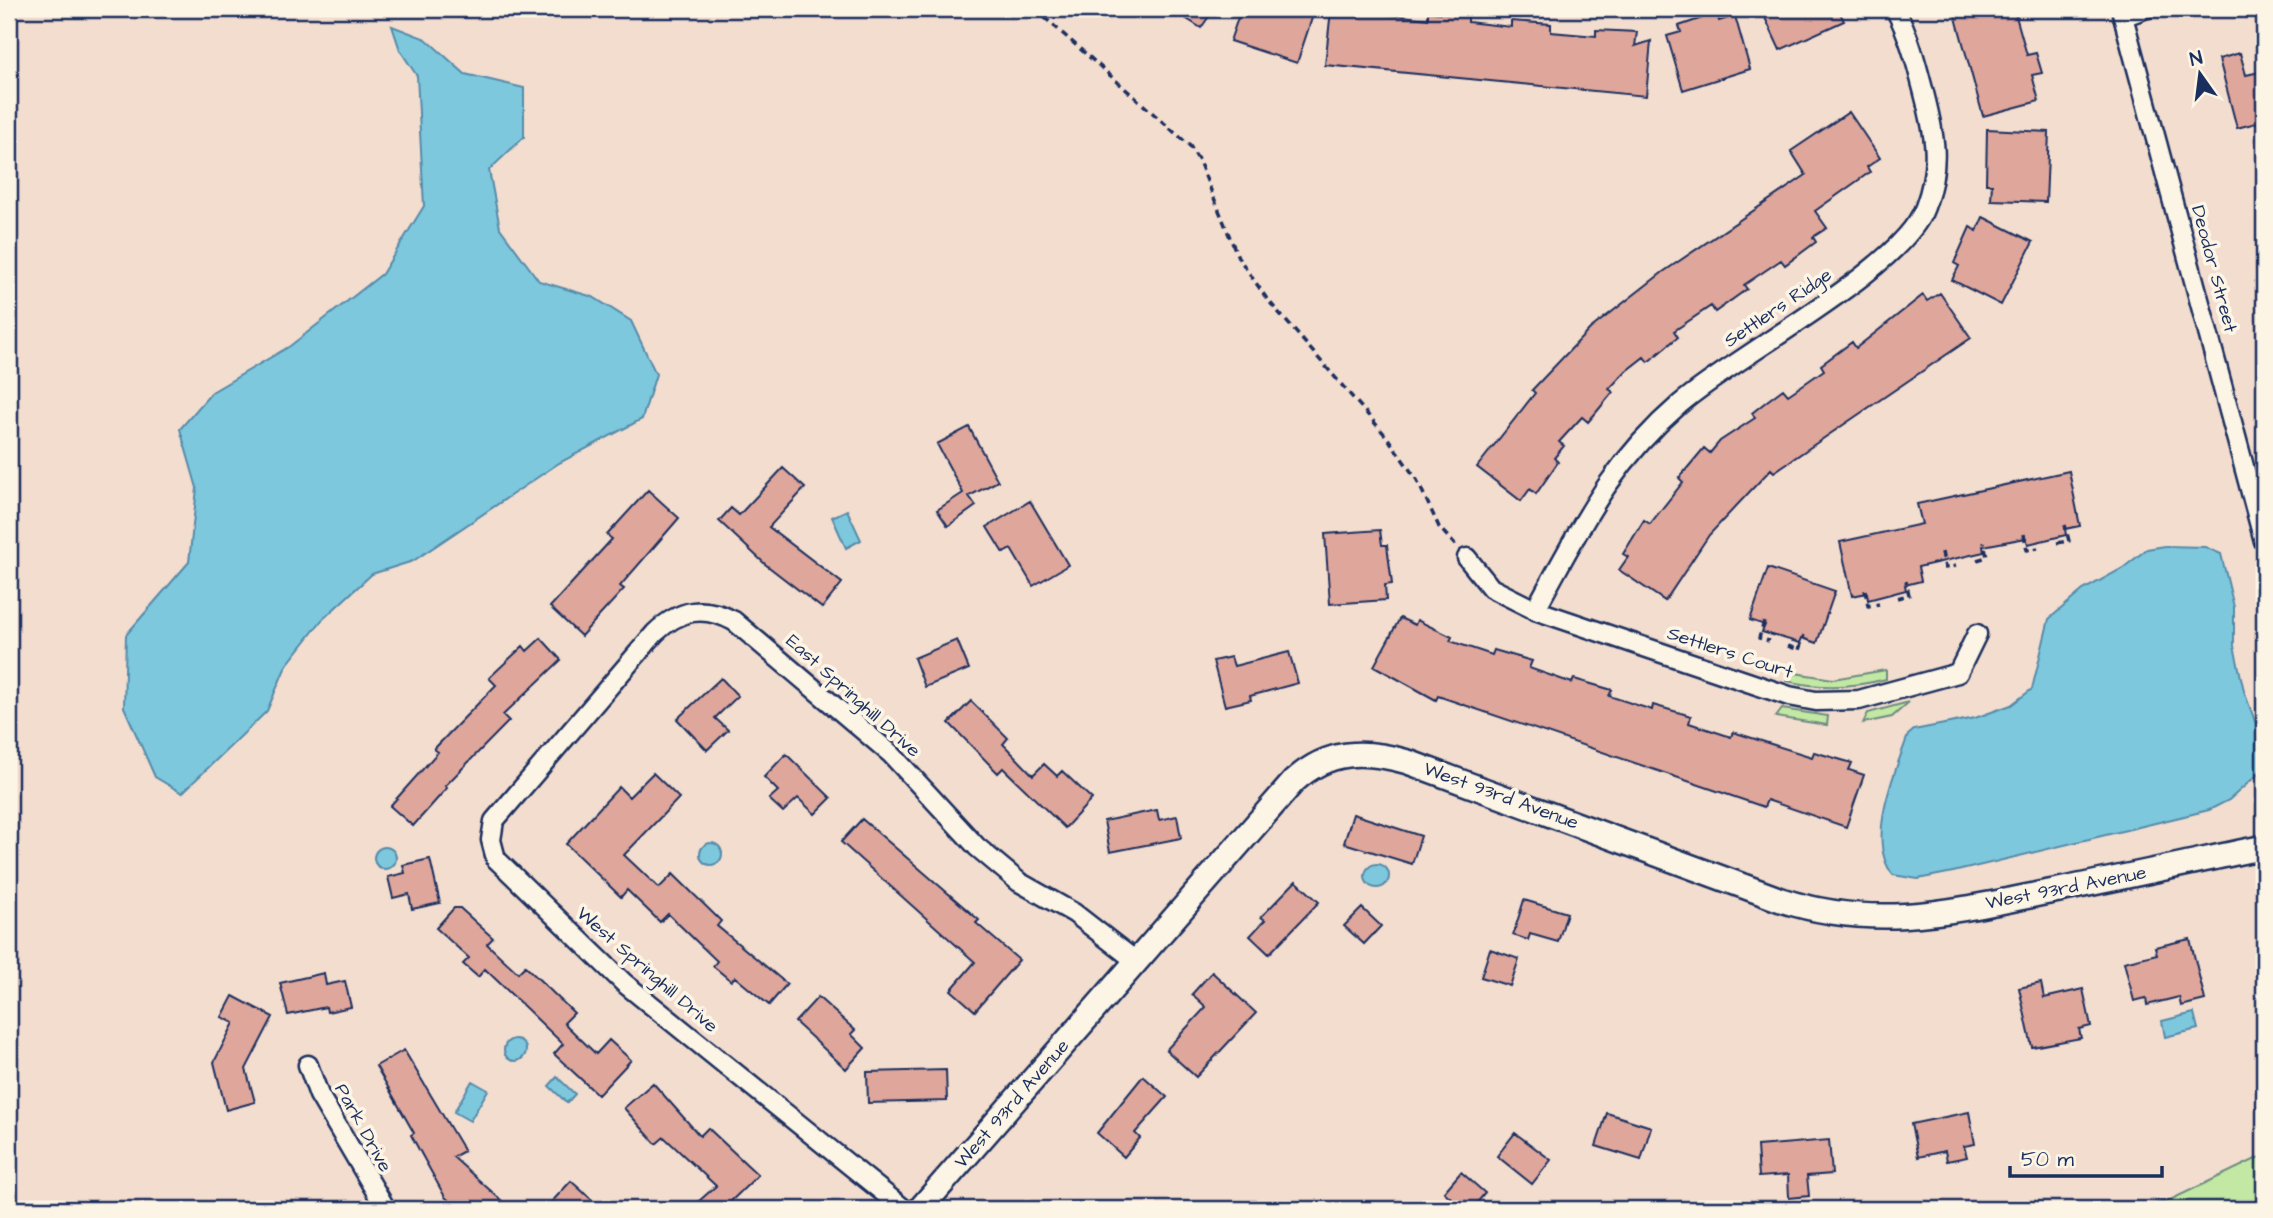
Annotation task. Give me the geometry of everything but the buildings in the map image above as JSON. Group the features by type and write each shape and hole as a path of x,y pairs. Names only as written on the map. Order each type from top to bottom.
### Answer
{"street":[{"name":"Settlers Ridge","path":"1535,610 1594,501 1645,437 1681,403 1866,273 1901,244 1925,210 1934,176 1937,141 1920,78 1895,9"},
{"name":"Deodor Street","path":"2123,15 2264,541"},
{"name":"Settlers Court","path":"1467,558 1491,588 1535,610 1755,686 1816,701 1859,699 1958,673 1977,634"},
{"name":"East Springhill Drive","path":"577,727 601,695 665,624 691,611 723,615 759,640 891,754 976,847 1019,882 1074,913 1137,962"},
{"name":"West Springhill Drive","path":"577,727 494,821 491,840 496,859 624,983 904,1209"},
{"name":"West 93rd Avenue","path":"920,1209 1294,780 1310,766 1341,754 1374,754 1408,762 1781,900 1862,917 1934,915 2264,847"},
{"name":"Park Drive","path":"308,1065 320,1095 386,1209"}],"lane":[{"path":"2123,15 2160,9"}],"path":[{"path":"1035,9 1190,146 1199,160 1238,257 1267,299 1387,437 1417,480 1439,527 1467,558"},
{"path":"2056,543 2069,541 2066,525"},
{"path":"2024,534 2027,550 2038,548"},
{"path":"1977,560 1987,557 1984,542"},
{"path":"1942,552 1945,568 1956,566"},
{"path":"1897,598 1909,595 1906,581"},
{"path":"1864,590 1868,606 1879,604"},
{"path":"1764,622 1759,638 1769,641"},
{"path":"1788,646 1799,650 1804,635"}],"green space":[{"path":"1886,670 1886,679 1849,686 1787,681 1788,672 1833,679"},
{"path":"1909,702 1892,717 1863,723 1868,713"},
{"path":"1782,709 1828,716 1827,725 1776,717"},
{"path":"2264,1155 2264,1209 2132,1209 2168,1201"}],"water":[{"path":"392,26 426,39 465,74 524,88 524,137 489,170 500,228 539,281 593,297 631,321 656,374 642,419 559,463 413,561 372,574 322,620 286,666 267,711 182,793 155,777 124,707 126,635 189,562 197,488 180,429 212,392 290,346 382,274 424,206 417,76 400,50"},
{"path":"847,510 861,540 846,548 832,517"},
{"path":"2165,546 2205,547 2221,554 2234,607 2234,646 2244,691 2264,746 2264,763 2256,776 2229,800 2209,810 1953,872 1918,879 1893,875 1885,860 1882,825 1890,786 1908,735 1914,730 1975,718 2011,705 2032,689 2049,619 2083,590 2123,568 2147,549"},
{"path":"711,843 719,846 722,854 719,862 711,865 703,862 700,854 703,846"},
{"path":"385,847 393,850 396,858 393,866 385,869 377,866 374,858 377,850"},
{"path":"1377,864 1388,871 1389,876 1382,887 1377,888 1366,881 1365,876 1372,865"},
{"path":"2194,1013 2198,1029 2165,1037 2162,1021"},
{"path":"515,1039 523,1042 526,1050 523,1058 515,1061 507,1058 504,1050 507,1042"},
{"path":"557,1077 575,1094 567,1103 549,1086"},
{"path":"472,1081 488,1090 470,1121 454,1112"}]}
